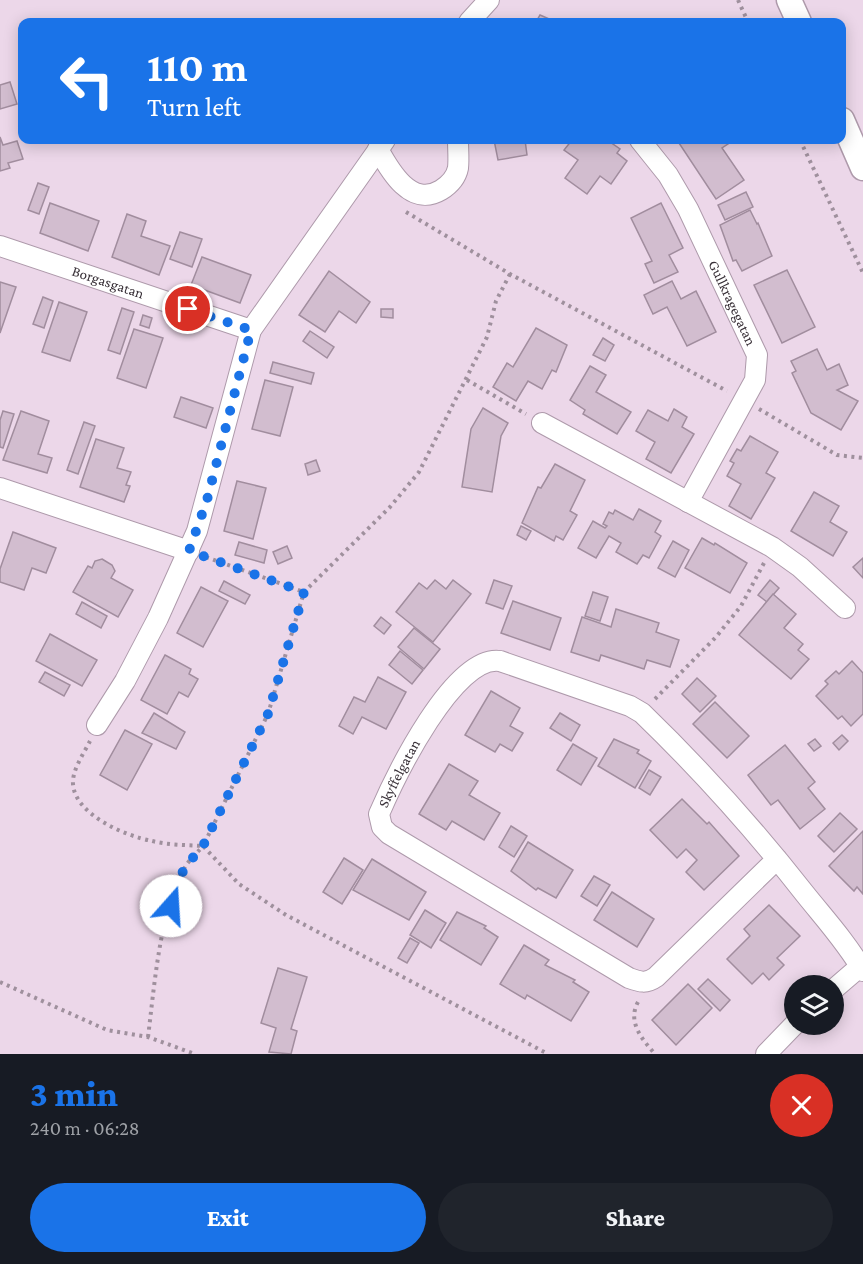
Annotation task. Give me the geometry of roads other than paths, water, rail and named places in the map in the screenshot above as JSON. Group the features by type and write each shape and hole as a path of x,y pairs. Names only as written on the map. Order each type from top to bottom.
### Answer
{"street":[{"path":"473,18 489,0"},
{"path":"789,0 797,18"},
{"path":"846,129 863,168"},
{"path":"381,144 388,168 404,186 414,192 430,194 448,185 454,177 458,167 458,144"},
{"path":"98,725 141,650 189,551 207,500 251,330 381,144"},
{"name":"Gullkragegatan","path":"645,144 651,149 688,209 753,342 758,369 744,400 688,502"},
{"name":"Borgasgatan","path":"0,246 251,330"},
{"path":"542,423 772,547 800,567 845,608"},
{"path":"0,488 189,551"},
{"name":"Skyffelgatan","path":"777,859 648,982 629,978 389,834 382,827 379,814 434,711 468,671 483,661 500,661 630,706 642,713 709,779 777,859 862,968"},
{"path":"844,982 862,968"},
{"path":"766,1054 784,1035"}]}
